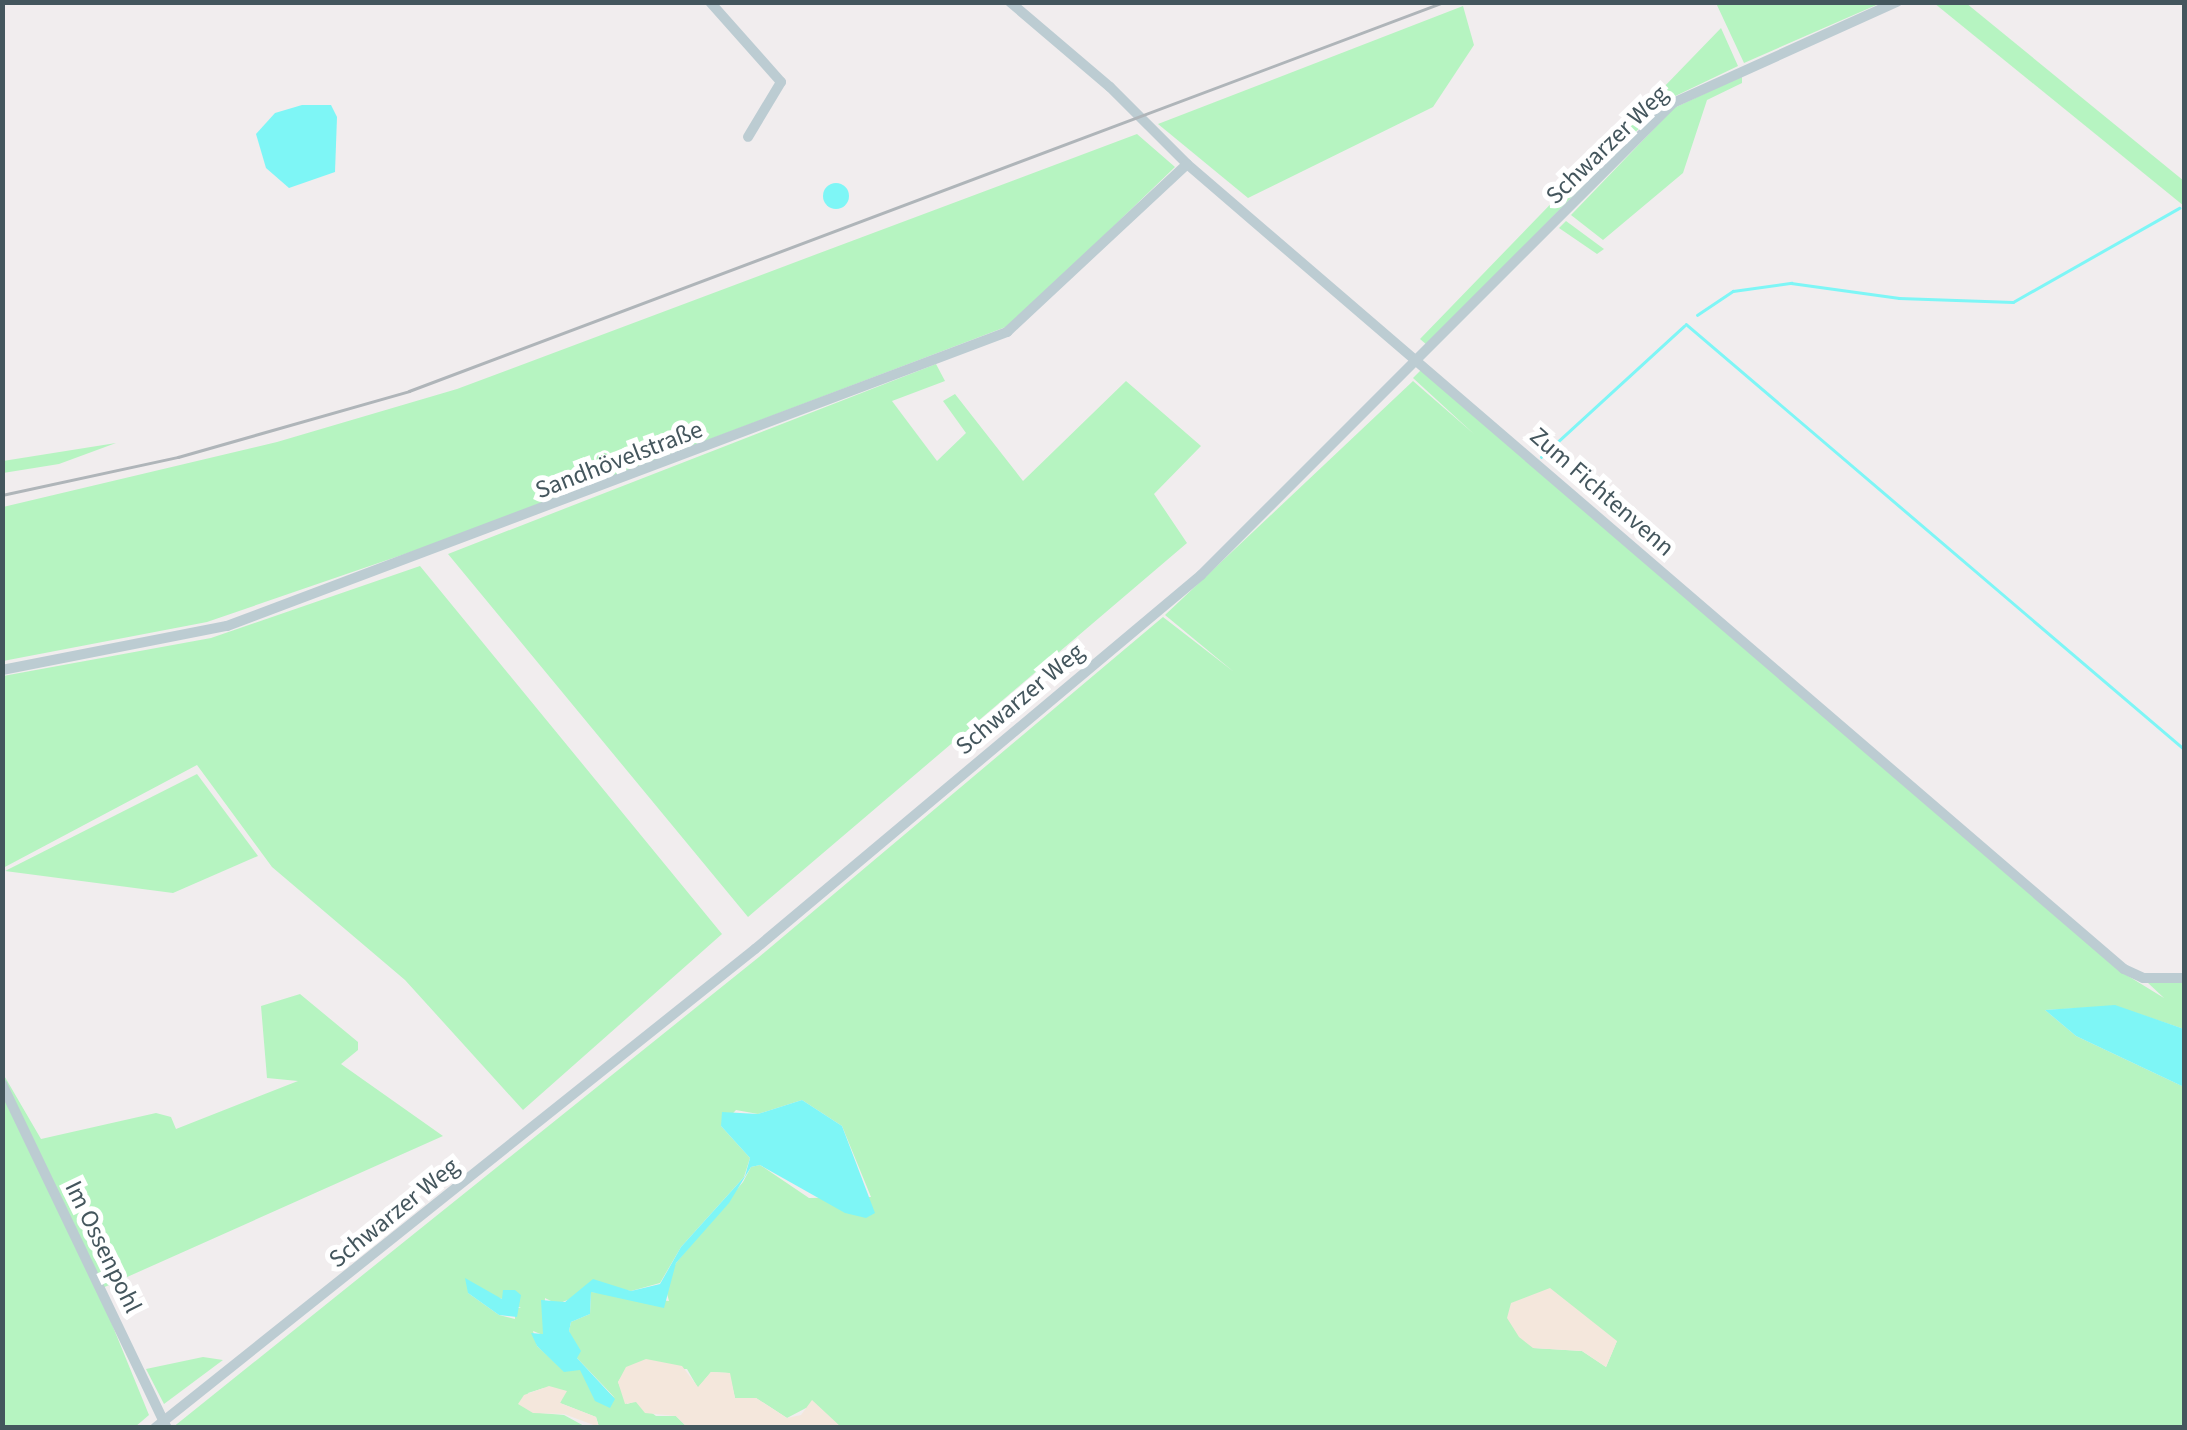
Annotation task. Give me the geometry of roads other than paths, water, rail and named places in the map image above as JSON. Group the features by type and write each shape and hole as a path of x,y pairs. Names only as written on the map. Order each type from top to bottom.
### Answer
{"street":[{"path":"710,2 781,82 748,137"},
{"name":"Zum Fichtenvenn","path":"1010,2 1110,87 1187,164 2129,974 2184,978"},
{"name":"Schwarzer Weg","path":"162,1425 756,949 1201,575 1674,104 1897,2"},
{"name":"Sandhövelstraße","path":"2,670 227,626 1007,332 1187,164"},
{"name":"Im Ossenpohl","path":"2,1084 162,1425"}],"water":[{"path":"302,105 331,105 337,117 335,172 289,188 266,168 256,134 275,113"},
{"path":"836,183 845,187 849,196 845,205 836,209 827,205 823,196 827,187"},
{"path":"2115,1005 2184,1029 2184,1087 2076,1036 2045,1010"},
{"path":"802,1100 842,1126 875,1213 866,1218 845,1213 760,1165 751,1167 729,1203 676,1263 664,1308 591,1292 590,1314 571,1322 569,1331 581,1351 577,1358 615,1399 610,1408 595,1401 580,1370 564,1372 537,1346 531,1333 543,1334 541,1300 565,1302 593,1279 631,1291 660,1284 681,1247 745,1176 750,1158 721,1126 722,1112 758,1114"},
{"path":"465,1278 502,1299 503,1290 515,1290 521,1295 517,1317 499,1315 468,1293"}],"waterway":[{"path":"1697,315 1733,291 1791,283 1899,298 2013,302 2179,208"},
{"path":"1686,324 2184,749"},
{"path":"1552,447 1684,326"},
{"path":"1541,457 1548,451"}],"railway":[{"path":"2,495 178,457 409,391 1444,2"}]}
